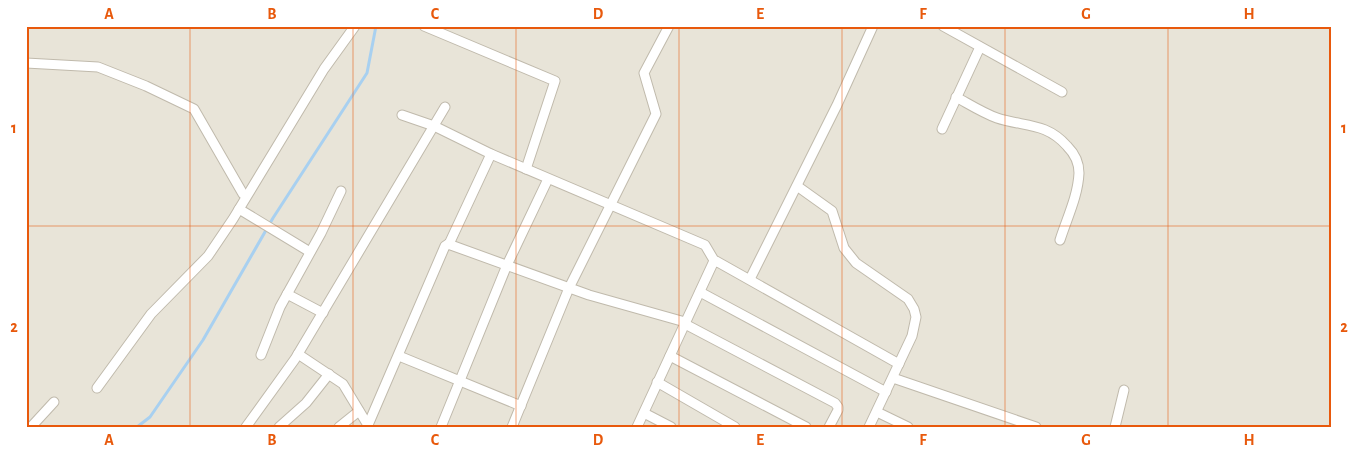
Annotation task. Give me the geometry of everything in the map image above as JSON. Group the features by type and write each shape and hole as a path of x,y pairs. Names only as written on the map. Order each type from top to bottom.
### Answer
{"street":[{"path":"97,388 151,314 208,256 239,209 324,69 354,26"},
{"path":"424,26 555,80 526,169"},
{"path":"512,427 569,288 656,114 644,73 669,26"},
{"path":"750,278 797,186 874,26"},
{"path":"943,26 1062,92"},
{"path":"942,128 980,47"},
{"path":"26,63 98,67 146,86 194,109 243,194"},
{"path":"956,98 998,118 1042,128 1056,135 1071,150 1078,164 1079,173 1072,206 1060,240"},
{"path":"246,427 298,354 445,107"},
{"path":"402,115 434,126 490,154 705,245 715,262"},
{"path":"369,426 446,246 449,244 490,154"},
{"path":"441,427 507,265 548,179"},
{"path":"797,186 832,211 844,248 856,263 912,303 916,317 912,336 869,427"},
{"path":"261,355 280,307 341,191"},
{"path":"239,209 310,252"},
{"path":"449,244 589,295 685,323 834,403 838,410 829,427"},
{"path":"715,262 720,262 750,278 899,364"},
{"path":"637,427 715,262"},
{"path":"700,292 886,392"},
{"path":"287,294 323,313"},
{"path":"298,354 343,384 369,426"},
{"path":"399,356 521,406"},
{"path":"670,356 806,427"},
{"path":"279,427 305,404 329,374"},
{"path":"893,378 1036,427"},
{"path":"657,382 735,427"},
{"path":"1115,427 1124,390"},
{"path":"31,427 54,402"},
{"path":"339,427 359,411"},
{"path":"877,412 905,426"},
{"path":"644,413 671,427"}],"shaded area":[{"path":"26,26 1332,26 1332,427 26,427"}],"waterway":[{"path":"137,427 150,417 203,340 273,218 367,73 376,26"}]}
